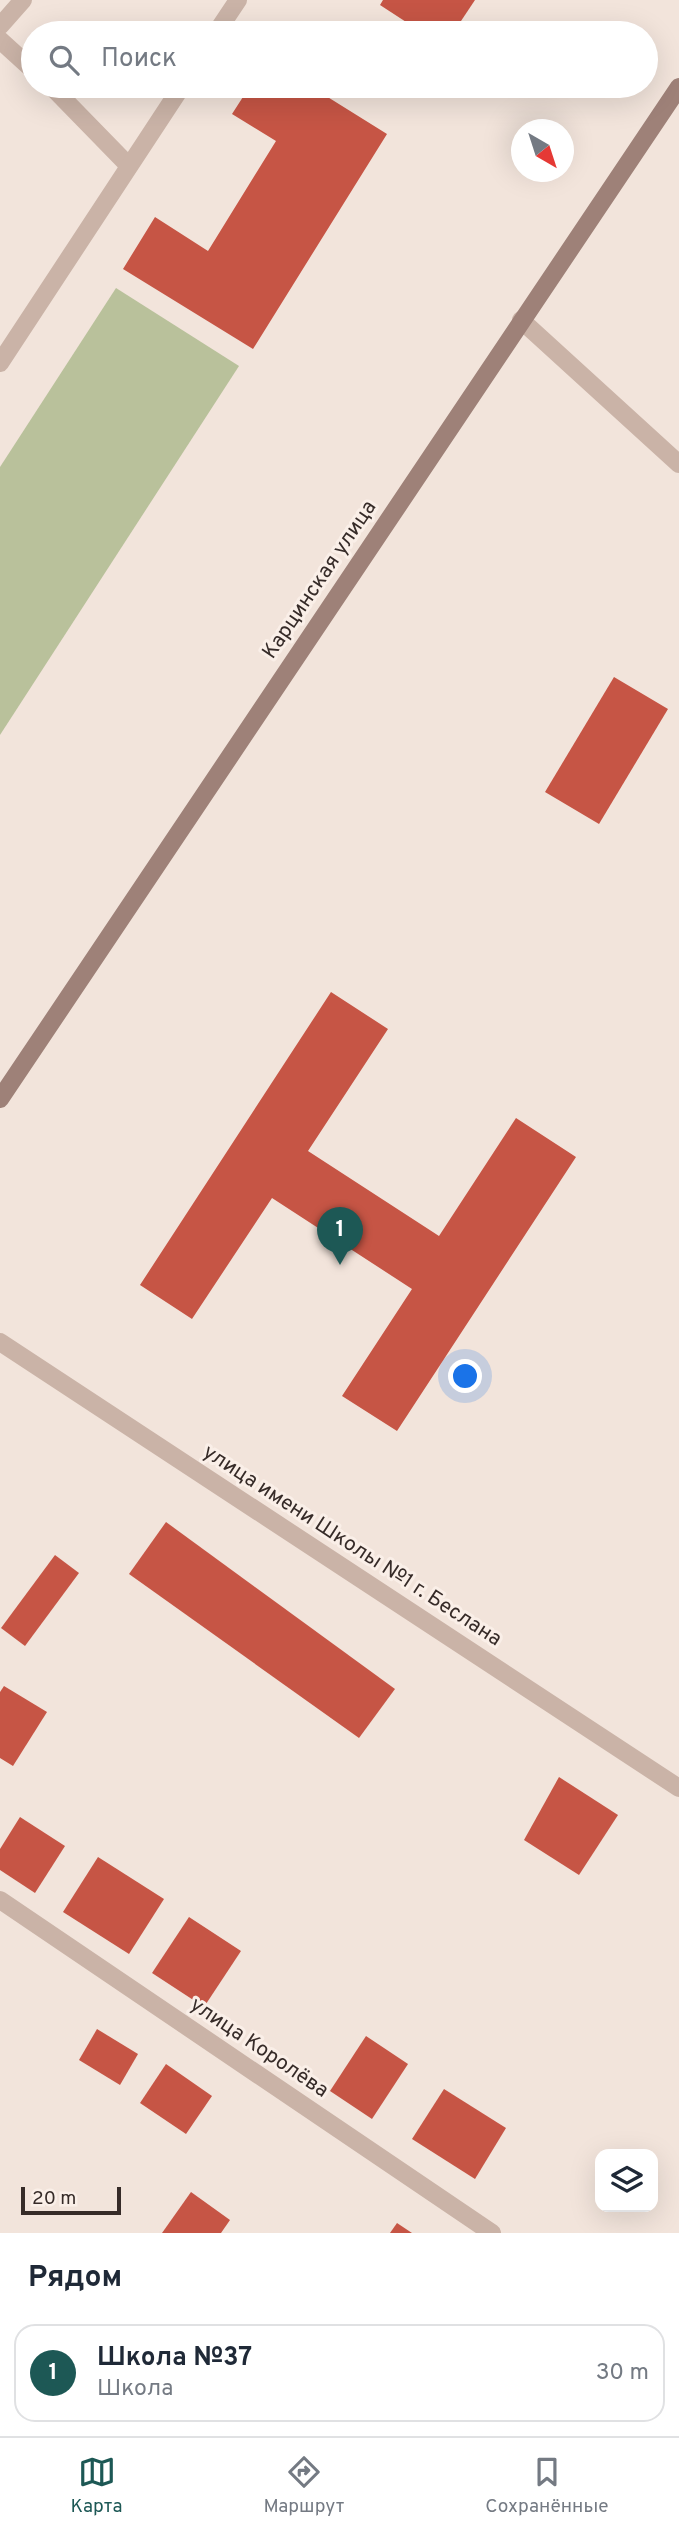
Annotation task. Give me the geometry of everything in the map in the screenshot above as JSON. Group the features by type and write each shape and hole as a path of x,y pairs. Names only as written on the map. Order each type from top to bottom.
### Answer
{"main road":[{"name":"Карцинская улица","path":"0,1099 679,86"}],"street":[{"path":"0,26 23,0"},
{"path":"224,21 238,0"},
{"path":"0,40 21,59"},
{"path":"63,98 129,166"},
{"path":"0,363 174,98"},
{"path":"520,320 679,464"},
{"name":"улица имени Школы №1 г. Беслана","path":"0,1342 679,1788"},
{"name":"улица Королёва","path":"0,1900 492,2233"}],"green space":[{"path":"116,288 239,366 0,735 0,467"}],"building":[{"path":"383,0 475,0 461,21 405,21 380,5"},
{"path":"242,98 329,98 387,134 253,349 123,269 155,217 208,251 276,141 232,114"},
{"path":"614,677 668,709 599,824 545,792"},
{"path":"331,992 388,1029 308,1151 439,1236 516,1118 576,1157 397,1431 342,1396 412,1289 272,1198 192,1319 140,1285"},
{"path":"166,1522 395,1689 359,1738 129,1574"},
{"path":"55,1555 79,1573 25,1646 1,1628"},
{"path":"4,1686 47,1712 13,1766 0,1758 0,1692"},
{"path":"559,1777 618,1815 579,1875 524,1840"},
{"path":"20,1817 65,1846 35,1893 0,1870 0,1849"},
{"path":"98,1857 164,1899 129,1954 63,1912"},
{"path":"189,1917 241,1951 204,2007 152,1973"},
{"path":"97,2029 138,2054 120,2085 79,2060"},
{"path":"366,2036 408,2064 372,2119 330,2091"},
{"path":"166,2064 212,2096 186,2134 140,2103"},
{"path":"444,2089 506,2128 475,2179 412,2139"},
{"path":"191,2192 230,2220 221,2233 162,2233"},
{"path":"397,2223 412,2233 390,2233"}],"place":[{"name":"Школа №37","path":"340,1265"}]}
